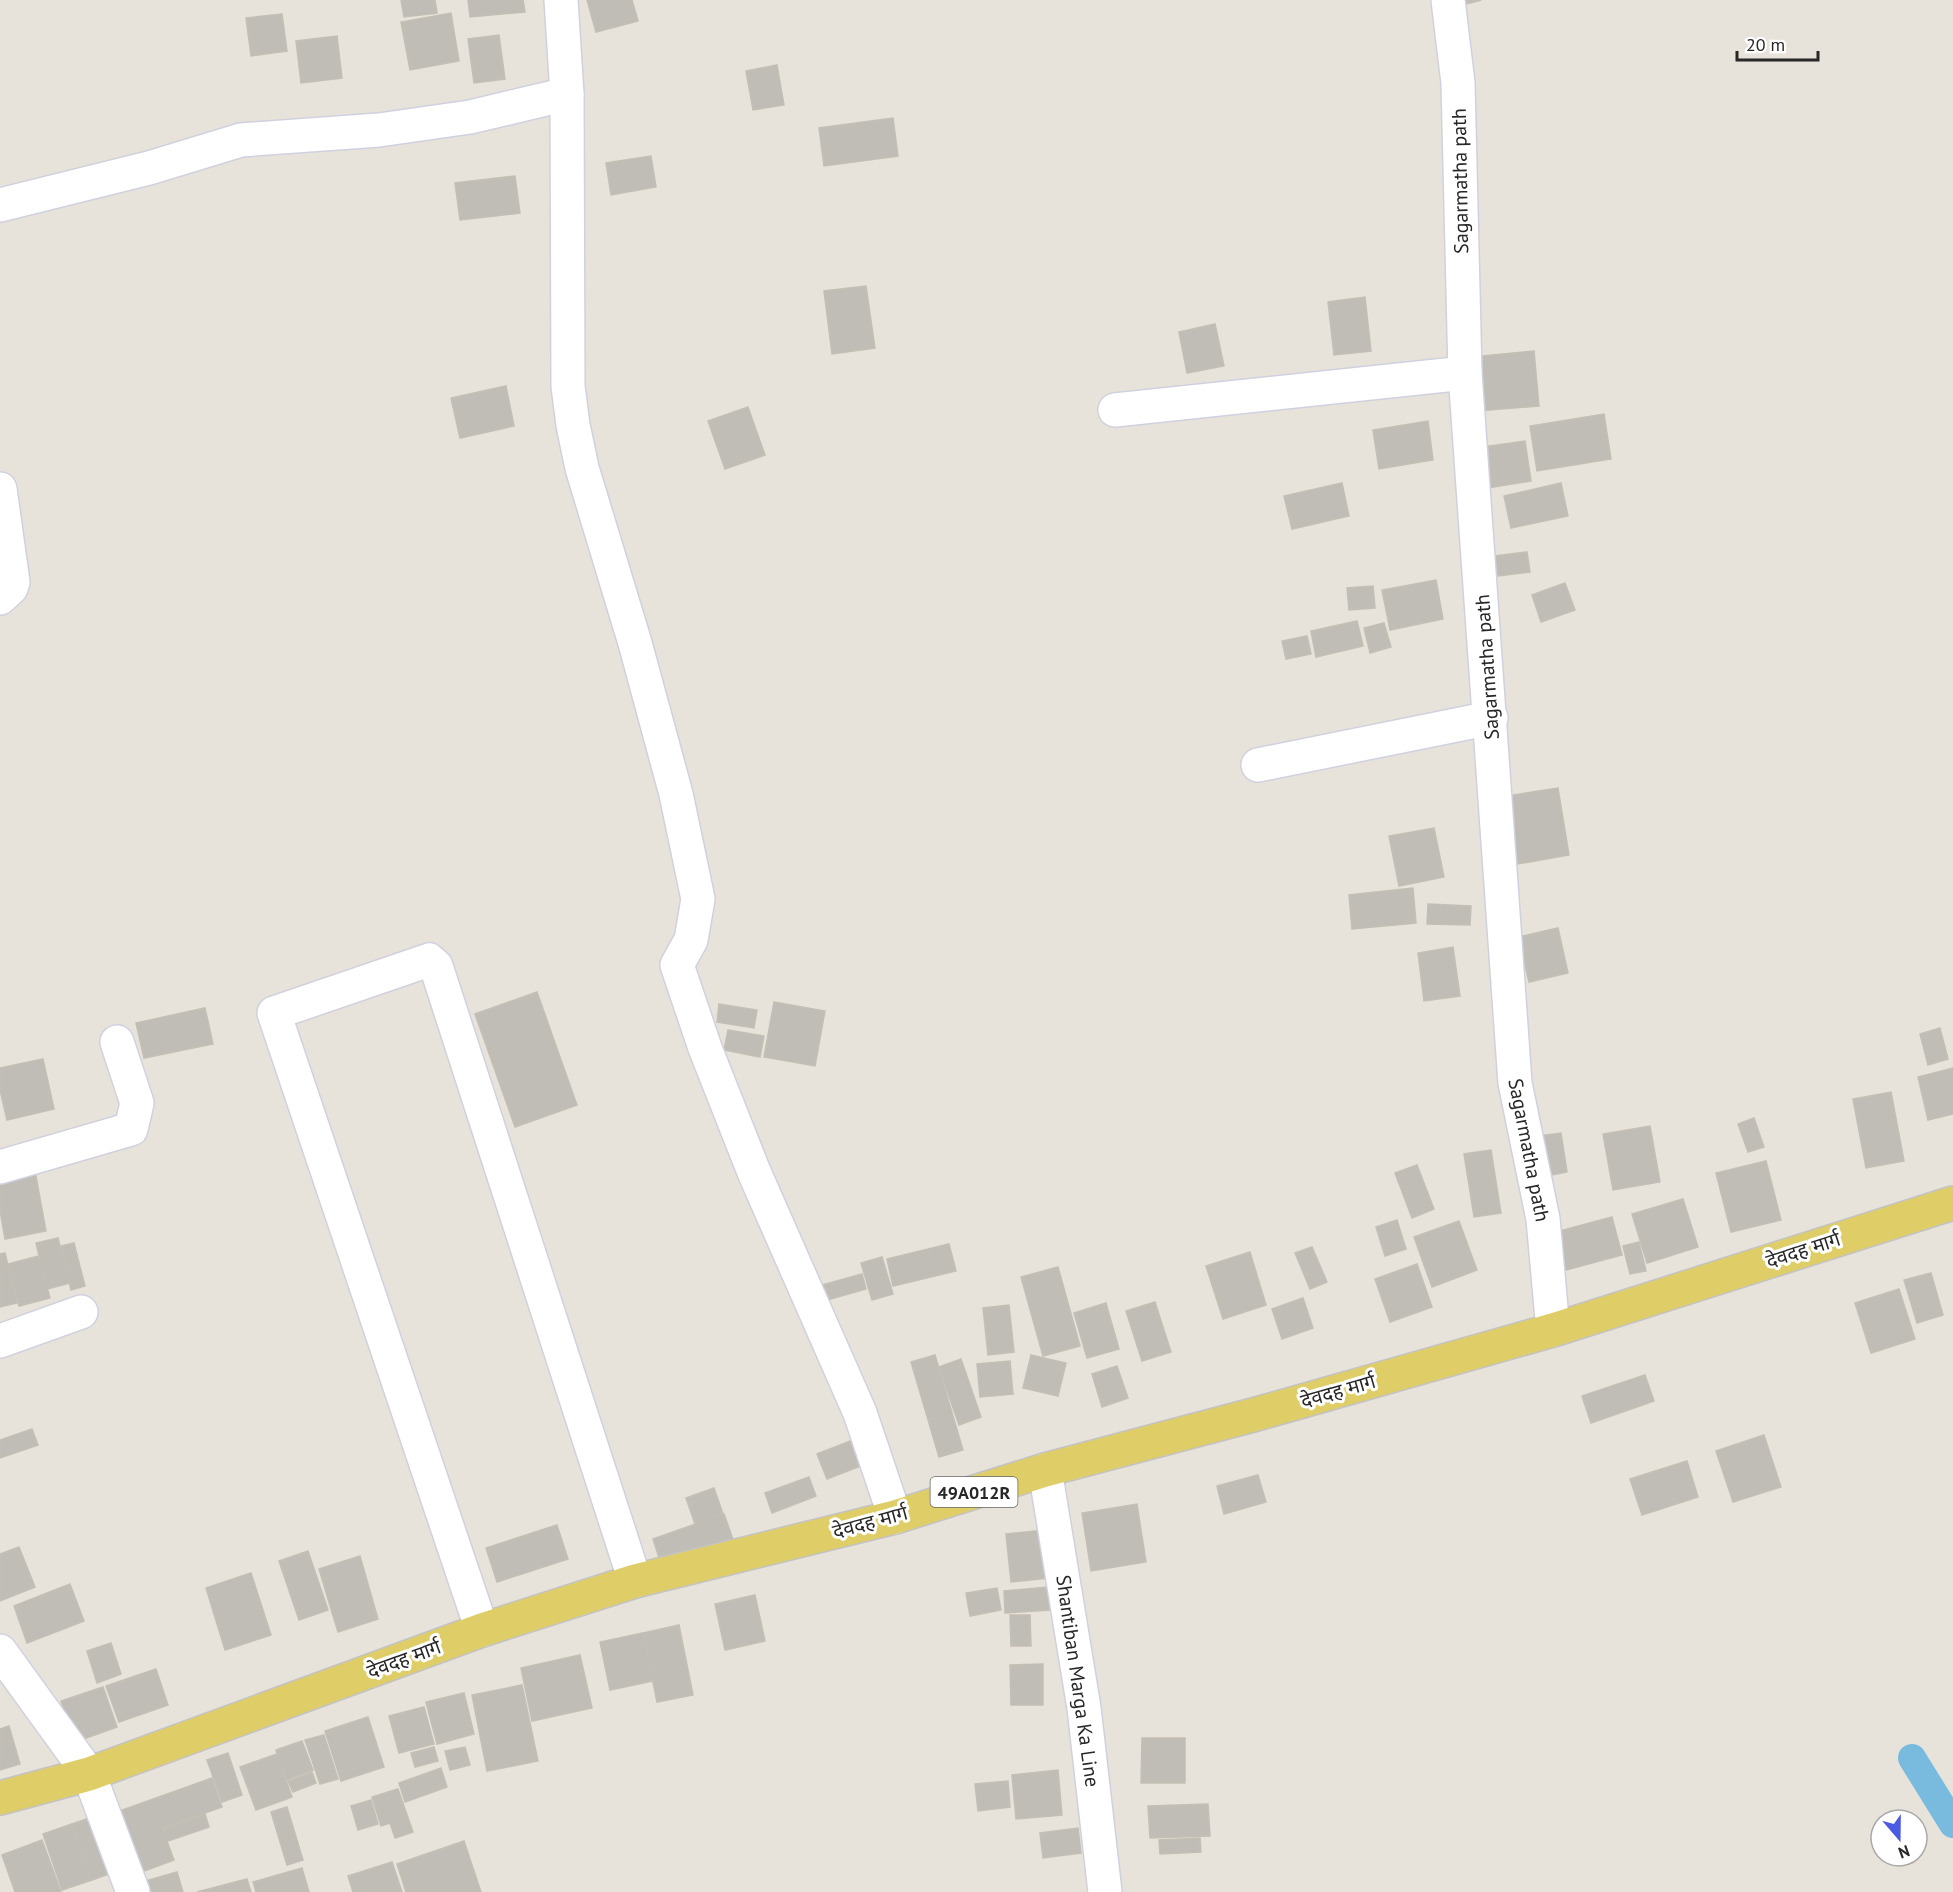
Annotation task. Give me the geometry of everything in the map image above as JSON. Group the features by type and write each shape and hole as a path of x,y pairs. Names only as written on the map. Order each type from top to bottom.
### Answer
{"main road":[{"name":"देवदह मार्ग","path":"0,1798 89,1774 482,1630 635,1581 895,1517 1045,1470 1253,1416 1553,1330 1953,1203"}],"street":[{"path":"561,0 567,94 568,386 582,468 635,644 676,794 698,899 691,940 677,965 705,1048 754,1172 860,1413 895,1517"},
{"name":"Sagarmatha path","path":"1448,0 1458,83 1465,373 1515,1083 1544,1219 1553,1330"},
{"path":"0,205 149,168 241,140 379,130 470,117 567,94"},
{"path":"1115,410 1465,373"},
{"path":"0,489 13,582 11,588 0,598"},
{"path":"1258,765 1491,718"},
{"path":"482,1630 274,1012 429,960 435,966 635,1581"},
{"path":"0,1167 131,1130 136,1103 117,1042"},
{"path":"0,1341 81,1312"},
{"name":"Shantiban Marga Ka Line","path":"1045,1470 1084,1708 1105,1892"},
{"path":"0,1652 89,1774 133,1892"}],"building":[{"path":"401,0 435,0 437,13 404,17"},
{"path":"468,0 523,0 525,12 470,17"},
{"path":"587,0 632,0 638,21 596,32"},
{"path":"1465,0 1481,0 1466,4"},
{"path":"451,13 459,61 410,70 401,22"},
{"path":"282,14 287,51 251,56 246,18"},
{"path":"499,35 505,79 474,83 468,39"},
{"path":"337,36 342,78 301,83 296,41"},
{"path":"777,65 784,105 753,110 746,71"},
{"path":"893,118 898,156 824,166 819,128"},
{"path":"651,156 656,187 611,195 606,163"},
{"path":"515,176 520,213 460,220 455,183"},
{"path":"866,286 875,348 832,354 824,291"},
{"path":"1365,297 1371,351 1334,355 1328,302"},
{"path":"1215,324 1224,366 1187,373 1179,332"},
{"path":"1534,351 1539,406 1477,411 1473,357"},
{"path":"506,386 514,426 460,438 451,398"},
{"path":"748,407 765,455 725,469 708,421"},
{"path":"1604,414 1611,459 1537,471 1530,426"},
{"path":"1428,421 1433,460 1379,469 1373,430"},
{"path":"1525,441 1531,481 1482,489 1476,448"},
{"path":"1342,483 1349,516 1292,529 1284,496"},
{"path":"1561,483 1568,516 1511,528 1504,496"},
{"path":"1527,552 1530,572 1498,576 1495,556"},
{"path":"1436,580 1443,619 1390,630 1382,590"},
{"path":"1565,583 1575,610 1541,622 1532,595"},
{"path":"1373,586 1375,608 1349,610 1347,588"},
{"path":"1357,621 1363,646 1316,657 1311,631"},
{"path":"1384,623 1391,647 1370,653 1364,628"},
{"path":"1307,636 1311,654 1286,659 1282,641"},
{"path":"1558,788 1569,855 1512,865 1501,797"},
{"path":"1434,828 1444,877 1399,886 1389,836"},
{"path":"1413,888 1416,923 1352,929 1349,895"},
{"path":"1428,904 1471,906 1470,925 1427,924"},
{"path":"1558,928 1568,973 1529,982 1518,937"},
{"path":"1453,947 1460,996 1424,1001 1418,953"},
{"path":"537,992 577,1105 515,1127 475,1014"},
{"path":"774,1002 825,1011 815,1066 764,1057"},
{"path":"719,1004 757,1010 754,1028 717,1022"},
{"path":"205,1008 213,1044 144,1058 136,1023"},
{"path":"1940,1028 1948,1059 1928,1065 1920,1034"},
{"path":"728,1030 764,1036 760,1057 724,1050"},
{"path":"43,1059 54,1109 7,1120 0,1090 0,1068"},
{"path":"1953,1068 1953,1114 1928,1120 1918,1077"},
{"path":"1891,1092 1904,1161 1866,1168 1853,1099"},
{"path":"1754,1118 1764,1147 1748,1152 1738,1124"},
{"path":"1650,1126 1660,1182 1613,1190 1603,1134"},
{"path":"1561,1133 1567,1172 1546,1176 1540,1136"},
{"path":"1491,1150 1501,1213 1474,1217 1464,1154"},
{"path":"1766,1161 1781,1220 1731,1232 1716,1173"},
{"path":"1417,1165 1434,1209 1412,1218 1395,1173"},
{"path":"35,1171 46,1231 5,1239 0,1210 0,1178"},
{"path":"1683,1199 1698,1247 1647,1263 1632,1214"},
{"path":"1612,1217 1622,1255 1566,1270 1556,1232"},
{"path":"1397,1220 1406,1249 1385,1256 1376,1227"},
{"path":"1459,1221 1477,1270 1432,1287 1414,1237"},
{"path":"58,1238 70,1283 47,1289 36,1243"},
{"path":"1639,1242 1646,1271 1630,1274 1623,1246"},
{"path":"74,1243 85,1286 71,1290 61,1246"},
{"path":"949,1244 956,1271 893,1286 887,1259"},
{"path":"1312,1247 1327,1282 1310,1289 1295,1253"},
{"path":"1250,1252 1266,1305 1223,1319 1206,1266"},
{"path":"5,1253 17,1303 0,1307 0,1254"},
{"path":"39,1256 50,1298 19,1306 8,1264"},
{"path":"882,1257 893,1294 872,1300 861,1263"},
{"path":"1417,1264 1432,1307 1390,1322 1375,1279"},
{"path":"1058,1267 1080,1346 1043,1356 1021,1277"},
{"path":"1931,1273 1943,1315 1917,1323 1904,1280"},
{"path":"862,1274 866,1289 827,1300 822,1285"},
{"path":"1899,1289 1915,1339 1871,1353 1855,1303"},
{"path":"1303,1298 1313,1328 1282,1339 1272,1309"},
{"path":"1155,1302 1171,1352 1142,1361 1126,1311"},
{"path":"1106,1303 1119,1349 1087,1358 1074,1313"},
{"path":"1009,1305 1014,1352 988,1355 983,1308"},
{"path":"935,1355 963,1450 939,1457 911,1362"},
{"path":"1031,1355 1066,1363 1058,1396 1023,1388"},
{"path":"961,1359 981,1417 959,1425 939,1367"},
{"path":"1010,1361 1013,1394 980,1397 977,1364"},
{"path":"1117,1366 1128,1398 1102,1407 1092,1374"},
{"path":"1645,1375 1654,1401 1591,1423 1582,1396"},
{"path":"32,1429 38,1445 0,1458 0,1440"},
{"path":"1764,1435 1781,1487 1733,1502 1716,1451"},
{"path":"853,1440 863,1465 827,1479 817,1454"},
{"path":"1687,1461 1698,1497 1642,1515 1630,1479"},
{"path":"1258,1475 1266,1502 1224,1514 1217,1486"},
{"path":"809,1477 816,1496 772,1513 765,1493"},
{"path":"714,1488 723,1514 695,1524 686,1498"},
{"path":"1137,1504 1146,1562 1091,1571 1082,1513"},
{"path":"724,1514 734,1542 662,1567 653,1539"},
{"path":"557,1525 568,1559 497,1582 486,1548"},
{"path":"1045,1530 1049,1578 1011,1582 1006,1534"},
{"path":"19,1547 35,1587 0,1601 0,1554"},
{"path":"308,1551 328,1610 299,1620 279,1561"},
{"path":"360,1556 378,1619 338,1632 319,1569"},
{"path":"251,1573 271,1635 225,1650 206,1588"},
{"path":"70,1584 84,1621 27,1643 14,1606"},
{"path":"1048,1587 1050,1610 1005,1613 1004,1591"},
{"path":"997,1588 1001,1610 970,1616 966,1593"},
{"path":"755,1595 765,1641 725,1650 715,1604"},
{"path":"1010,1615 1030,1615 1031,1646 1011,1646"},
{"path":"679,1625 693,1695 657,1702 643,1633"},
{"path":"643,1633 653,1681 610,1690 600,1642"},
{"path":"111,1643 121,1674 97,1683 87,1651"},
{"path":"580,1655 592,1708 532,1721 521,1668"},
{"path":"1043,1664 1043,1705 1011,1705 1010,1665"},
{"path":"156,1669 168,1705 119,1722 106,1686"},
{"path":"522,1685 538,1761 487,1771 472,1695"},
{"path":"103,1687 117,1727 75,1742 61,1701"},
{"path":"464,1693 474,1734 437,1744 426,1702"},
{"path":"424,1707 434,1744 399,1753 389,1716"},
{"path":"368,1717 384,1767 341,1781 325,1731"},
{"path":"9,1726 20,1764 0,1770 0,1729"},
{"path":"324,1735 338,1779 320,1784 305,1740"},
{"path":"1142,1738 1185,1738 1185,1783 1141,1783"},
{"path":"302,1741 313,1770 286,1780 276,1750"},
{"path":"434,1747 438,1761 415,1767 411,1753"},
{"path":"465,1747 470,1765 450,1770 445,1751"},
{"path":"228,1753 242,1795 222,1802 207,1760"},
{"path":"277,1754 292,1797 256,1810 240,1767"},
{"path":"441,1768 447,1787 405,1802 399,1783"},
{"path":"1058,1770 1062,1815 1016,1819 1012,1775"},
{"path":"312,1772 316,1783 293,1792 288,1781"},
{"path":"212,1778 222,1807 162,1828 174,1860 136,1874 114,1813"},
{"path":"1008,1781 1010,1807 978,1811 975,1784"},
{"path":"398,1789 413,1832 395,1838 390,1823 381,1826 372,1797"},
{"path":"371,1800 378,1824 358,1830 351,1806"},
{"path":"1208,1804 1210,1836 1150,1838 1148,1806"},
{"path":"287,1807 303,1860 287,1865 271,1812"},
{"path":"205,1814 209,1827 168,1841 163,1829"},
{"path":"98,1815 117,1871 92,1880 72,1824"},
{"path":"72,1824 92,1880 62,1890 43,1834"},
{"path":"1078,1828 1081,1853 1043,1858 1040,1833"},
{"path":"1200,1838 1201,1852 1160,1854 1159,1840"},
{"path":"42,1840 61,1892 15,1892 2,1855"},
{"path":"464,1841 481,1892 406,1892 397,1864"},
{"path":"392,1862 402,1892 353,1892 348,1876"},
{"path":"302,1868 309,1892 256,1892 253,1882"},
{"path":"177,1872 183,1892 137,1892 135,1884"},
{"path":"247,1879 251,1892 197,1892"}],"waterway":[{"path":"1912,1758 1953,1824"}]}
